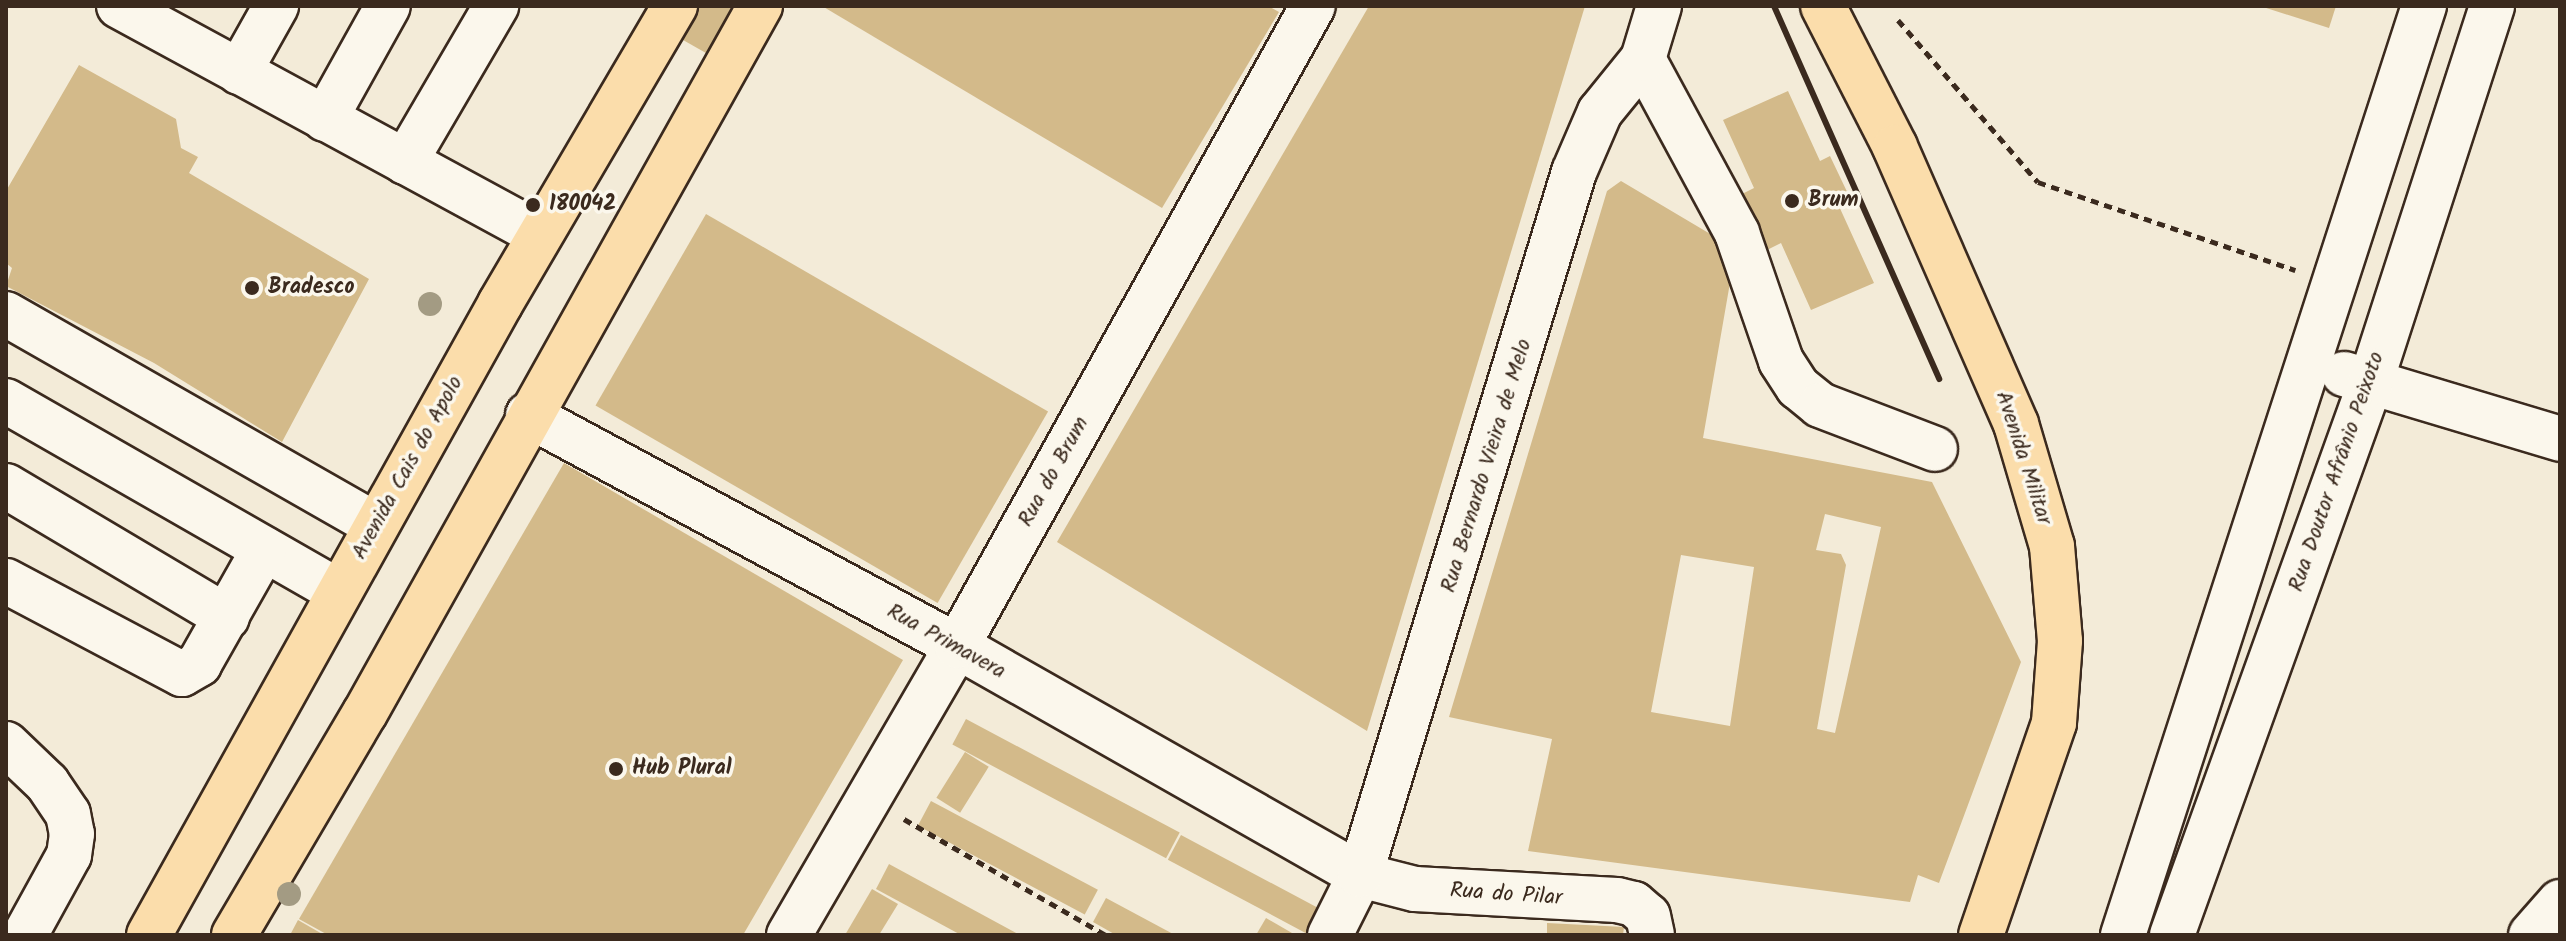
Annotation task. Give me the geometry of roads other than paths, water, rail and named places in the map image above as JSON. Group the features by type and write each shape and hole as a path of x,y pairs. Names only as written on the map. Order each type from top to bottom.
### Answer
{"main road":[{"name":"Avenida Cais do Apolo","path":"149,935 540,235 675,6"},
{"path":"234,935 372,700 528,415 760,6"},
{"name":"Avenida Militar","path":"1823,6 1895,147 2016,424 2052,546 2060,641 2054,723 1981,935"}],"street":[{"path":"239,72 276,6"},
{"path":"325,119 388,6"},
{"path":"405,162 496,6"},
{"name":"Rua do Brum","path":"789,935 957,646 1313,6"},
{"name":"Rua Bernardo Vieira de Melo","path":"1330,935 1360,875 1574,172 1600,112 1643,59 1659,6"},
{"path":"2123,935 2424,6"},
{"name":"Rua Doutor Afrânio Peixoto","path":"2172,935 2370,384 2492,6"},
{"path":"140,11 239,72 540,235"},
{"path":"1643,59 1737,233 1781,361 1798,387 1820,405 1935,449"},
{"path":"6,314 376,525"},
{"path":"2310,362 2370,384 2560,439"},
{"path":"6,401 339,592"},
{"name":"Rua Primavera","path":"528,415 957,646 1360,875"},
{"path":"6,486 227,617"},
{"path":"6,581 182,674 199,664 264,549"},
{"path":"6,744 47,783 68,814 72,834 69,855 25,935"},
{"path":"2175,767 2227,782"},
{"name":"Rua do Pilar","path":"1360,875 1527,916 1617,900 1650,926"},
{"path":"2531,935 2560,902"}],"railway":[{"path":"1774,6 1939,379"}],"place":[{"name":"Brum","path":"1792,201"},
{"name":"180042","path":"533,205"},
{"name":"Bradesco","path":"252,288"},
{"name":"Hub Plural","path":"616,769"}]}
